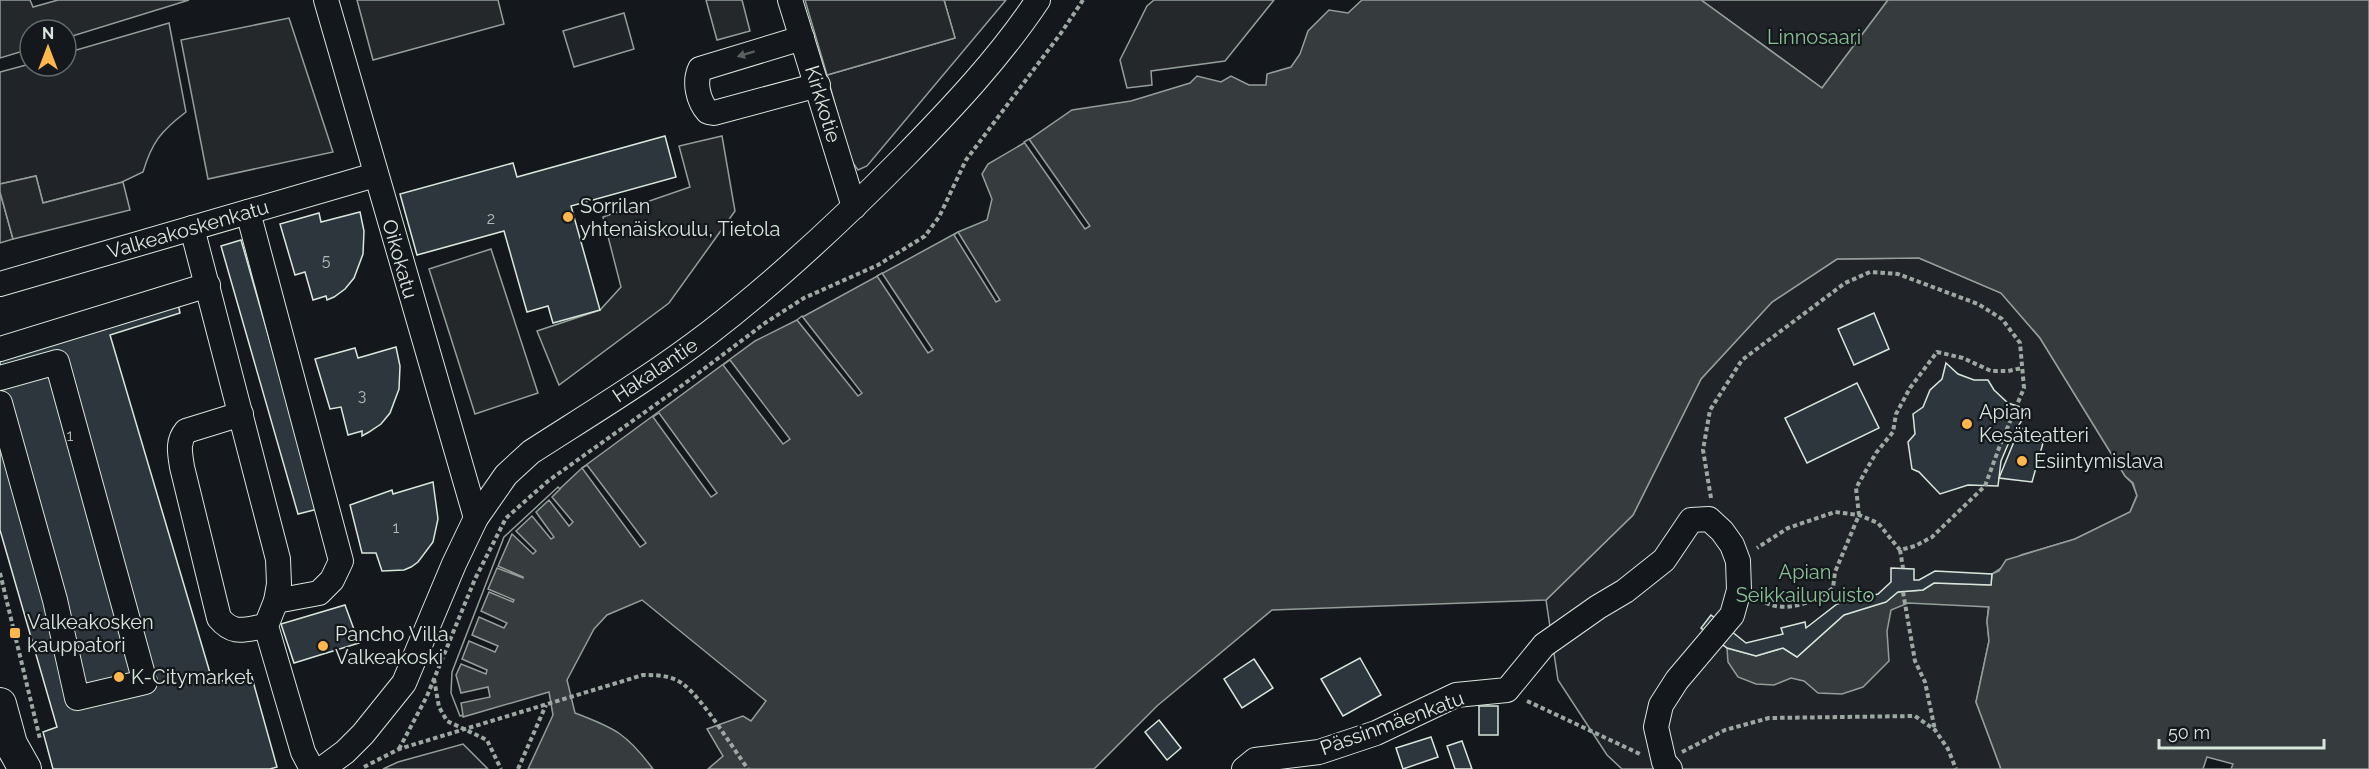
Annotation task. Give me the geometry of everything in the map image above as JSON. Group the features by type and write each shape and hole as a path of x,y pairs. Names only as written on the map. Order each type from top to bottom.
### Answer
{"main road":[{"path":"0,704 23,758"}],"street":[{"name":"Oikokatu","path":"326,0 476,518"},
{"name":"Kirkkotie","path":"790,0 854,207"},
{"name":"Hakalantie","path":"322,769 345,752 363,734 404,683 476,518 506,475 531,452 708,334 800,258 953,107 1027,17 1038,0"},
{"path":"802,38 700,69 697,84 703,107 708,112 714,113 818,85"},
{"name":"Valkeakoskenkatu","path":"0,284 375,175"},
{"path":"248,212 341,561 332,580 319,593 276,601"},
{"path":"192,228 278,559 279,584 276,601 266,626 303,752 312,769"},
{"path":"0,349 207,285"},
{"path":"0,378 57,362 145,682 77,698 55,600 0,402"},
{"path":"241,414 186,430 179,446 182,467 219,618 228,629 266,626"},
{"path":"1508,690 1544,645 1625,591 1664,560 1691,520 1709,519 1732,545 1738,561 1739,590 1729,618 1677,680 1661,705 1656,727 1667,765"},
{"name":"Pässinmäenkatu","path":"1244,769 1255,760 1319,752 1376,733 1456,695 1508,690"}],"path":[{"path":"399,749 434,679 475,579 506,518 548,481 765,323 804,298 878,265 925,236 939,217 966,160 1083,0"},
{"path":"1709,519 1712,502 1703,450 1710,410 1742,360 1845,283 1870,272 1898,274 1978,304 2002,319 2020,343 2024,388 1985,486 1932,537 1900,550"},
{"path":"1739,590 1752,594 1769,606 1792,607 1817,600 1833,588 1835,572 1859,515 1856,489 1876,453 1893,432 1896,414 1910,388 1937,352 1963,358 1991,371 2022,368"},
{"path":"1738,561 1788,528 1835,512 1859,515 1878,523 1900,550 1903,568"},
{"path":"0,573 23,758"},
{"path":"1903,592 1915,661 1925,682 1935,730"},
{"path":"361,769 399,749 643,675 663,675 682,684 696,697 748,769"},
{"path":"434,679 439,707 447,721 487,740 501,769"},
{"path":"1508,690 1562,719 1667,765 1725,730 1769,718 1915,716 1935,730 1948,749 1956,769"},
{"path":"518,769 546,705"}],"green space":[{"path":"944,0 1006,0 867,166 858,170 850,159 827,75 955,38"},
{"name":"Linnosaari","path":"1701,0 1888,0 1822,88"},
{"path":"624,13 634,49 574,67 563,31"},
{"path":"169,23 186,112 158,138 143,172 120,183 43,203 36,176 0,184 0,72 18,67 18,78 78,78 78,50"},
{"path":"0,192 13,239 0,243"},
{"name":"Apian Seikkailupuisto","path":"1919,258 2001,293 2040,338 2125,476 2132,483 2137,495 2130,512 2075,539 2021,555 1992,574 1987,621 1989,641 1976,702 2001,769 1622,769 1607,755 1558,680 1546,600 1633,515 1701,379 1772,302 1837,259"},
{"path":"463,744 488,769 383,769 398,762"}],"shaded area":[{"path":"0,0 30,0 33,7 58,0 189,0 78,34 78,18 18,18 18,53 0,58"},
{"path":"357,0 498,0 504,24 373,60"},
{"path":"706,0 742,0 750,31 717,40"},
{"path":"805,0 944,0 955,38 827,75"},
{"path":"1154,0 1274,0 1225,61 1151,71 1152,85 1127,88 1120,60 1147,6"},
{"path":"1362,0 1701,0 1822,88 1888,0 2369,0 2369,769 2001,769 1976,702 1989,641 1987,621 1989,607 1908,603 1891,610 1887,631 1889,661 1863,687 1842,694 1818,693 1804,681 1791,678 1774,685 1756,684 1738,677 1728,662 1727,648 1756,656 1783,648 1797,657 1844,615 1898,592 1923,590 1934,583 1991,585 1992,574 1999,571 2006,560 2075,539 2130,512 2137,496 2133,483 2125,476 2040,338 2001,293 1919,258 1837,259 1772,302 1701,379 1633,515 1546,600 1272,610 1157,706 1094,769 708,769 723,756 707,729 743,716 751,721 766,701 642,600 607,615 594,629 567,680 575,713 619,733 653,769 528,769 553,715 549,692 463,717 454,692 454,673 506,539 582,468 755,341 958,232 987,220 992,199 982,174 988,164 1024,143 1072,110 1131,101 1190,83 1197,76 1221,82 1231,76 1249,85 1266,85 1267,74 1291,67 1300,54 1308,31 1329,10 1348,13"},
{"path":"289,18 333,152 208,179 181,40"},
{"path":"722,136 735,211 669,303 559,385 537,331 600,310 621,287 603,217 690,187 679,146"},
{"path":"36,176 43,203 123,182 130,210 13,239 0,192 0,184"},
{"path":"491,249 538,393 475,414 429,269"}],"pier":[{"path":"1029,139 1090,226 1085,229 1024,142"},
{"path":"958,232 1000,300 996,302 954,235"},
{"path":"882,273 933,350 928,353 877,276"},
{"path":"802,316 862,393 858,396 797,320"},
{"path":"730,360 790,439 783,444 723,365"},
{"path":"659,413 717,493 711,497 653,417"},
{"path":"587,465 646,543 640,547 582,468"},
{"path":"558,487 560,489 552,497 573,522 569,526 549,500 536,512 554,537 551,539 532,516 516,531 536,551 533,554 512,534 498,566 523,578 497,568 488,589 514,600 513,602 489,592 481,611 507,623 504,628 479,617 472,635 498,646 495,652 469,641 462,659 487,670 486,674 461,664 456,675 461,693 488,687 490,697 461,703 463,715 460,716 451,693 452,672 504,537"},
{"path":"2207,757 2233,764 2231,769 2203,769"}],"building":[{"path":"665,136 676,177 571,206 600,310 553,323 548,306 527,312 504,231 417,255 400,194 513,163 517,177"},
{"path":"360,212 364,231 363,254 354,278 334,297 327,300 326,296 313,300 305,272 295,275 280,224 319,213 321,222"},
{"path":"241,240 318,509 298,514 221,246"},
{"path":"175,289 180,313 110,335 213,683 251,674 277,767 270,769 53,769 43,732 57,727 0,530 0,340"},
{"path":"1874,313 1889,349 1854,365 1838,329"},
{"path":"396,347 400,366 399,389 390,413 381,424 362,436 362,431 348,435 341,407 330,409 315,359 355,348 358,358"},
{"name":"Apian Kesäteatteri","path":"1946,363 1958,374 1974,380 1988,380 1994,390 2008,403 2029,410 2012,435 2001,461 1998,486 1968,485 1940,494 1919,472 1912,469 1908,442 1915,434 1913,414 1923,407 1930,390 1942,379"},
{"path":"1857,383 1879,428 1807,463 1785,418"},
{"name":"Esiintymislava","path":"2020,427 2043,443 2032,482 1999,478"},
{"path":"433,482 438,519 433,542 418,562 411,567 404,570 382,571 376,553 362,553 350,505 392,490 393,494"},
{"path":"1891,568 1914,569 1914,580 1919,580 1935,571 1992,574 1991,585 1934,583 1923,590 1898,592 1886,602 1844,615 1797,657 1783,648 1756,656 1727,648 1701,628 1711,615 1746,643 1783,634 1781,628 1805,622 1806,628 1837,604 1878,594 1891,582"},
{"path":"345,605 359,643 294,663 281,624"},
{"path":"1360,658 1381,695 1343,716 1321,679"},
{"path":"1254,659 1273,688 1242,708 1224,679"},
{"path":"1479,706 1498,706 1498,735 1479,735"},
{"path":"1159,720 1181,748 1167,760 1145,732"},
{"path":"1431,737 1438,757 1403,769 1396,748"},
{"path":"1462,741 1472,769 1455,769 1447,746"}],"place":[{"name":"Sorrilan yhtenäiskoulu, Tietola","path":"568,217"},
{"name":"Apian Kesäteatteri","path":"1967,424"},
{"name":"Esiintymislava","path":"2022,461"},
{"name":"Valkeakosken kauppatori","path":"15,633"},
{"name":"Pancho Villa Valkeakoski","path":"323,646"},
{"name":"K-Citymarket","path":"119,677"}]}
